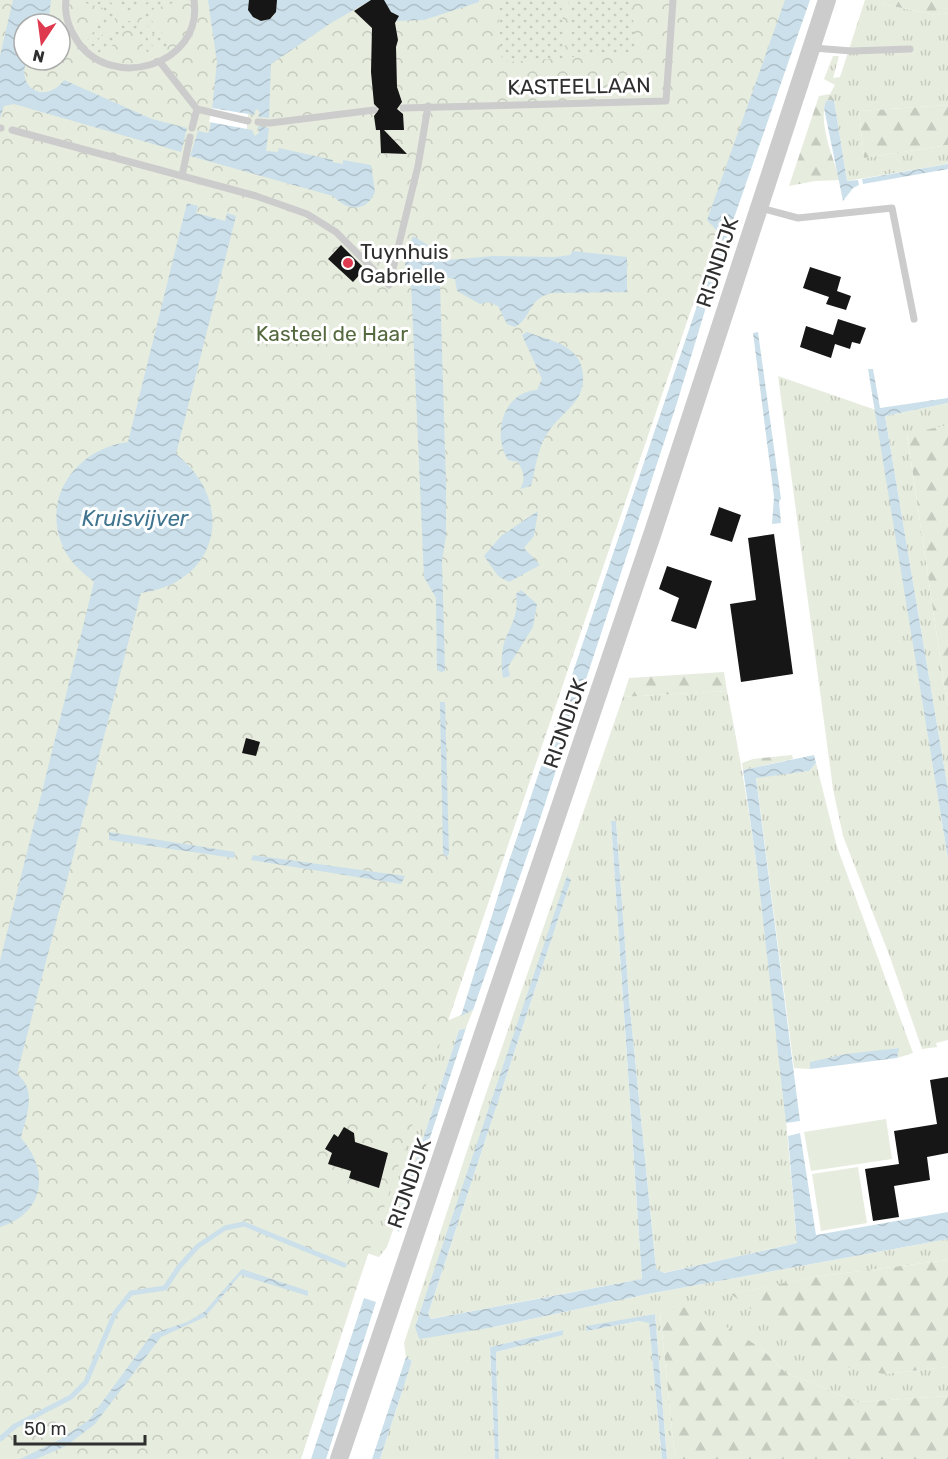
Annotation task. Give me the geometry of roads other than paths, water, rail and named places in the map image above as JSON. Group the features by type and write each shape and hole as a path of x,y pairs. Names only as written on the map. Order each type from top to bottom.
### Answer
{"street":[{"name":"RIJNDIJK","path":"339,1459 619,633 827,0"}],"lane":[{"path":"66,0 70,28 82,49 105,64 123,69 142,69 159,62 182,44 192,25 194,0"},
{"name":"KASTEELLAAN","path":"428,106 666,101 673,0"},
{"path":"811,47 852,51 910,49"},
{"path":"159,62 197,110 211,115 248,121"},
{"path":"12,130 182,176 307,214 339,235 389,285 418,166 428,106 403,108"},
{"path":"192,128 197,110"},
{"path":"258,122 270,123 374,110"},
{"path":"182,176 190,137"},
{"path":"759,207 798,218 892,208 914,319"}],"water":[{"path":"13,0 51,0 50,12 12,12 12,72 24,72 25,78 34,90 49,91 64,80 152,119 187,128 181,152 14,104 4,106 0,118 0,56"},
{"path":"208,0 250,0 251,13 261,21 274,16 277,4 274,0 371,0 331,23 271,64 269,118 258,117 260,112 256,109 254,115 248,114 247,129 252,130 255,136 259,133 258,126 269,128 266,151 278,152 279,148 343,164 343,160 371,165 375,192 367,204 356,208 350,207 333,196 190,156 198,131 208,133 210,129 217,62"},
{"path":"383,0 479,0 479,2 424,20 395,21 398,18 393,15"},
{"path":"785,0 810,0 727,238 676,406 539,822 473,1010 461,1016 507,867 721,235 707,220"},
{"path":"834,100 847,181 858,180 859,185 853,188 843,201 824,108 826,101"},
{"path":"948,164 948,169 863,184 862,179"},
{"name":"Kruisvijver","path":"187,203 198,206 196,213 225,221 227,213 236,216 176,454 195,473 207,495 212,516 211,538 202,557 188,574 167,586 141,593 17,1074 27,1088 29,1096 21,1138 36,1164 39,1177 38,1190 26,1212 15,1221 0,1227 0,961 94,582 74,564 65,551 58,532 56,513 67,480 78,466 92,455 128,442"},
{"path":"413,236 436,250 437,261 493,256 555,257 570,255 573,251 627,257 627,292 551,293 538,300 521,323 515,327 507,324 498,306 488,302 480,304 457,291 455,279 444,277 440,285 446,483 446,536 442,561 445,671 441,672 437,670 436,598 424,577 411,282 405,265 406,254"},
{"path":"527,332 570,350 579,360 583,380 577,399 552,427 542,443 531,486 520,489 524,479 523,473 518,462 508,460 503,450 501,427 509,406 516,398 537,390 542,379 522,335"},
{"path":"758,332 781,499 779,501 781,523 772,524 774,497 753,333"},
{"path":"868,369 873,369 880,408 948,398 948,403 885,416 948,790 948,859"},
{"path":"538,511 534,536 524,548 540,565 509,582 498,576 484,556 501,536"},
{"path":"521,590 537,604 533,627 508,667 510,676 503,678 503,649 516,612 516,594"},
{"path":"440,702 445,702 449,854 446,857 443,853"},
{"path":"814,755 816,763 809,771 756,778 800,1121 786,1123 757,867 743,770"},
{"path":"611,821 616,821 629,999 656,1269 664,1273 797,1243 788,1136 800,1133 816,1235 948,1212 948,1239 648,1294 489,1328 419,1339 415,1327 567,876 571,880 428,1314 431,1319 642,1279"},
{"path":"109,832 235,852 234,858 109,840"},
{"path":"253,855 405,876 401,884 251,860"},
{"path":"466,1028 399,1232 394,1227 459,1030"},
{"path":"899,1048 897,1058 810,1069 810,1062 846,1054"},
{"path":"242,1269 308,1291 308,1296 240,1275 205,1317 161,1337 95,1424 66,1446 36,1459 20,1459 59,1440 89,1420 152,1334 187,1322 204,1312"},
{"path":"364,1298 376,1302 326,1459 311,1459"},
{"path":"655,1314 667,1459 662,1459 649,1323 639,1321 586,1331 586,1326"},
{"path":"563,1330 563,1335 496,1352 499,1459 495,1459 490,1347"},
{"path":"406,1357 412,1361 380,1459 372,1459"}],"waterway":[{"path":"0,1439 15,1426 71,1397 86,1382 115,1313 131,1293 165,1288 179,1267 198,1246 225,1228 244,1224 344,1265"}],"place":[{"name":"Tuynhuis Gabrielle","path":"348,263"}],"park label":[{"name":"Kasteel de Haar","path":"332,333"}]}
